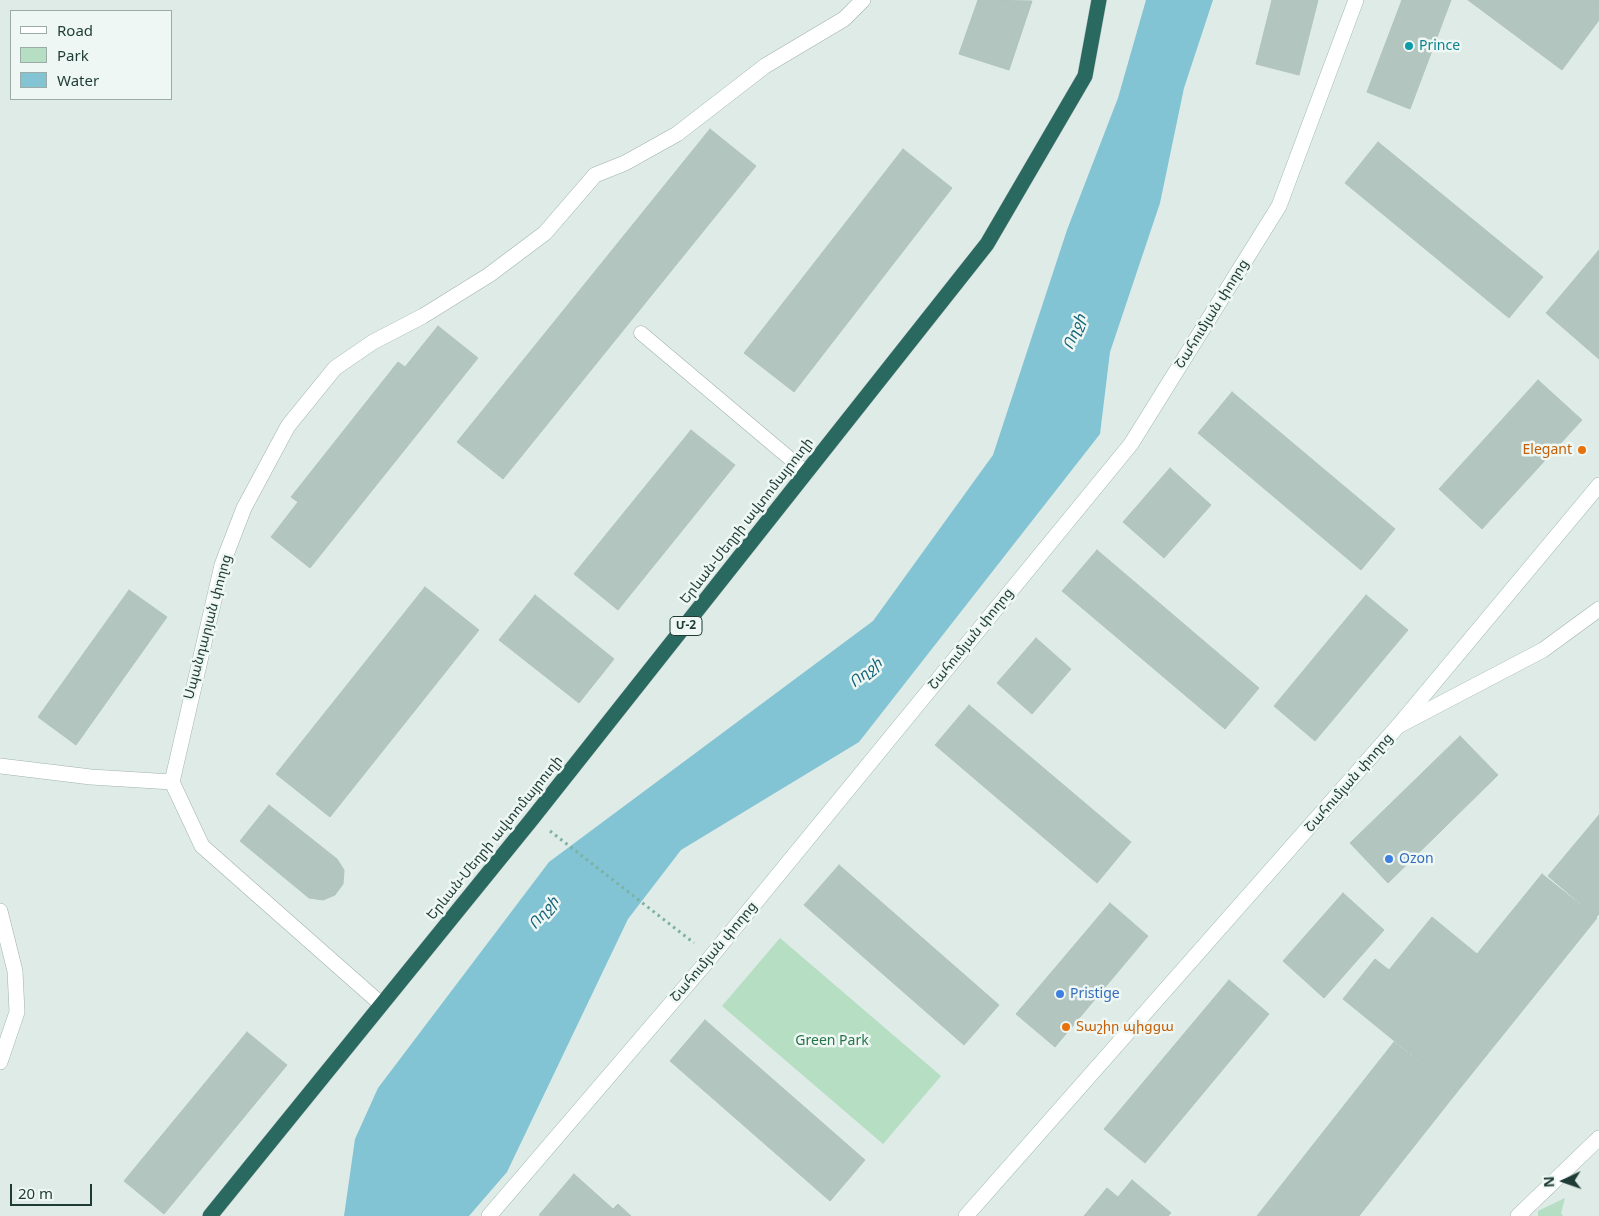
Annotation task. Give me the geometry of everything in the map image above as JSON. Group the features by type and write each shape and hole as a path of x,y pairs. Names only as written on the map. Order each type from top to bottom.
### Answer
{"highway":[{"name":"Երևան-Մեղրի ավտոմայրուղի","path":"210,1216 532,819 987,244 1085,76 1099,0"}],"street":[{"name":"Սպանդարյան փողոց","path":"172,782 222,565 244,508 288,426 336,368 373,342 422,316 489,275 545,233 595,175 625,163 677,134 765,66 844,19 863,0"},
{"name":"Շահումյան փողոց","path":"489,1216 710,958 1131,444 1279,206 1356,0"},
{"path":"1398,726 1599,485"},
{"name":"Շահումյան փողոց","path":"966,1216 1398,726 1543,650 1599,609"},
{"path":"0,766 91,777 172,782 202,846 381,1004"},
{"path":"0,911 15,972 17,1012 0,1062"},
{"path":"1518,1216 1599,1138"}],"lane":[{"path":"641,333 807,472"}],"path":[{"path":"557,836 685,935"}],"green space":[{"name":"Green Park","path":"780,938 941,1076 883,1144 722,1006"},
{"path":"1565,1198 1561,1213 1563,1216 1538,1216 1538,1211"}],"water":[{"name":"Ողջի","path":"1146,0 1213,0 1184,88 1160,203 1110,352 1100,434 859,742 681,850 628,919 507,1172 469,1216 344,1216 355,1139 378,1088 549,862 873,621 993,455 1067,230 1118,98"}],"building":[{"path":"978,0 1032,1 1009,70 959,54"},
{"path":"1272,0 1318,0 1299,75 1256,64"},
{"name":"Prince","path":"1402,0 1451,0 1410,109 1367,92"},
{"path":"1468,0 1599,0 1599,20 1562,70"},
{"path":"710,129 756,166 503,479 457,442"},
{"path":"1378,142 1543,277 1509,318 1345,183"},
{"path":"903,149 952,188 794,392 744,353"},
{"path":"1599,250 1599,359 1546,313"},
{"path":"438,326 478,358 310,568 271,537 298,502 291,497 398,362 405,367"},
{"path":"1538,380 1582,420 1482,529 1439,489"},
{"path":"1232,392 1395,529 1361,570 1198,433"},
{"path":"691,430 735,465 618,610 574,574"},
{"path":"1170,468 1211,505 1164,558 1123,522"},
{"path":"1097,550 1259,688 1225,729 1062,591"},
{"path":"425,587 479,630 330,817 276,774"},
{"path":"129,590 167,617 76,745 38,717"},
{"path":"535,595 614,659 579,703 499,640"},
{"path":"1366,595 1408,630 1315,741 1274,706"},
{"path":"1036,638 1071,669 1032,714 997,683"},
{"path":"969,705 1131,842 1097,883 935,745"},
{"path":"1460,736 1498,775 1388,883 1350,843"},
{"path":"269,805 337,859 344,870 343,884 335,895 323,900 309,898 240,841"},
{"path":"1599,815 1599,914 1596,917 1548,876"},
{"path":"839,865 999,1005 964,1045 804,905"},
{"path":"1542,874 1597,918 1457,1092 1343,999 1375,959 1389,970 1432,917 1477,954"},
{"path":"1343,893 1384,930 1324,998 1283,961"},
{"path":"1110,903 1148,936 1055,1047 1016,1014"},
{"path":"1229,980 1269,1014 1145,1163 1104,1129"},
{"path":"705,1020 865,1160 830,1201 670,1061"},
{"path":"247,1032 287,1065 164,1214 124,1181"},
{"path":"1394,1042 1457,1092 1359,1216 1257,1216"},
{"path":"574,1174 613,1209 618,1204 631,1216 539,1215"},
{"path":"1132,1180 1171,1213 1168,1216 1084,1216 1107,1188 1118,1197"}],"place":[{"name":"Prince","path":"1409,46"},
{"name":"Elegant","path":"1582,450"},
{"name":"Ozon","path":"1389,859"},
{"name":"Pristige","path":"1060,994"},
{"name":"Տաշիր պիցցա","path":"1066,1027"}]}
